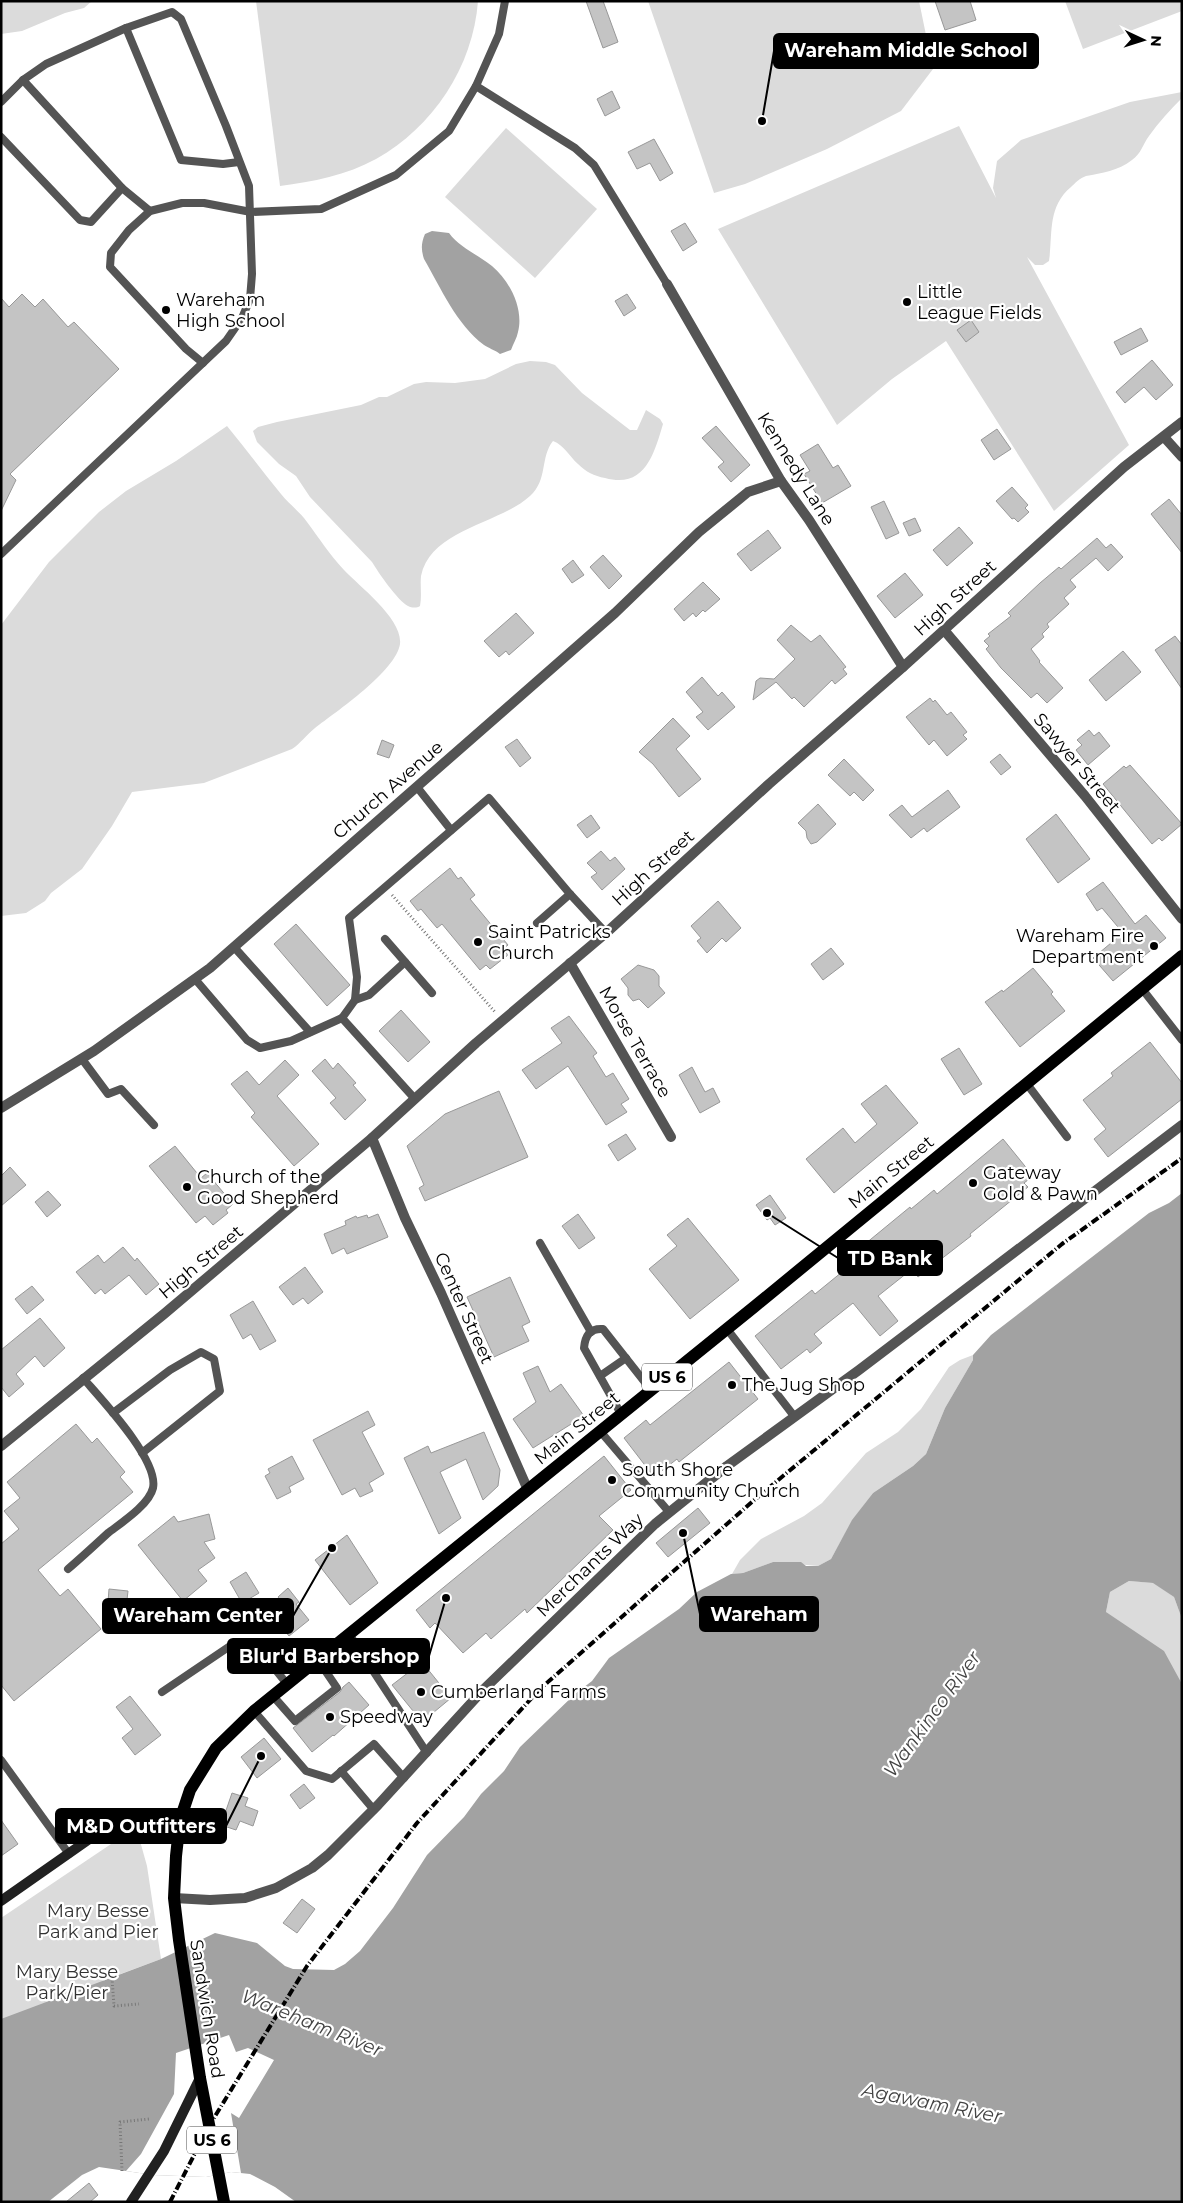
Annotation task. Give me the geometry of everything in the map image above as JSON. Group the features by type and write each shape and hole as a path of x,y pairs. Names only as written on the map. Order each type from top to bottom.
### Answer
{"main road":[{"name":"Main Street","path":"180,1820 190,1790 202,1768 216,1748 254,1710 652,1390 1143,990 1182,956"},
{"name":"Sandwich Road","path":"180,1820 174,1898 200,2078 224,2202"}],"street":[{"name":"Kennedy Lane","path":"667,284 781,481 809,520 902,667"},
{"name":"High Street","path":"1,1446 186,1296 372,1138 476,1043 606,933 1124,467 1182,422"},
{"path":"1164,437 1182,457"},
{"name":"Church Avenue","path":"1,1108 82,1059 195,979 615,613 699,532 748,492 781,481"},
{"name":"Sawyer Street","path":"944,630 1085,796 1182,919"},
{"name":"Morse Terrace","path":"570,963 671,1137"},
{"name":"Merchants Way","path":"174,1898 233,1900 255,1896 276,1888 300,1875 328,1855 374,1810 507,1667 669,1512 1182,1125"},
{"name":"Center Street","path":"372,1138 405,1218 441,1293 528,1490"},
{"path":"1,1901 108,1826 125,1818 141,1816 180,1820"},
{"path":"131,2202 164,2151 200,2078"}],"lane":[{"path":"203,363 186,349 110,267 111,253 129,230 150,211 182,203 204,203 251,212 321,209 396,175 450,130 476,86 499,34 505,1"},
{"path":"1,102 23,80 46,64 126,28 172,12 181,18 249,186 252,274 250,299 242,318 226,341 1,554"},
{"path":"126,28 182,160 192,163 223,164 239,162"},
{"path":"23,80 122,188 150,211"},
{"path":"476,86 567,143 594,165 667,284"},
{"path":"1,137 80,220 91,222 122,188"},
{"path":"417,787 451,830"},
{"path":"195,979 247,1040 260,1048 291,1041 342,1018 355,1000 357,977 349,918 489,798 570,894 606,933"},
{"path":"537,923 570,894"},
{"path":"385,939 432,993"},
{"path":"234,947 310,1032"},
{"path":"355,1000 369,995 405,962"},
{"path":"1143,990 1182,1040"},
{"path":"342,1018 415,1099"},
{"path":"82,1059 108,1094 121,1089 154,1125"},
{"path":"1027,1084 1068,1137"},
{"path":"540,1243 591,1332"},
{"path":"621,1414 584,1348 585,1339 591,1332 603,1329 652,1390"},
{"path":"727,1329 794,1416"},
{"path":"113,1413 170,1370 201,1352 214,1359 220,1391 142,1453"},
{"path":"600,1376 626,1358"},
{"path":"68,1569 136,1512 153,1489 152,1469 142,1453 113,1413 83,1378"},
{"path":"600,1431 669,1512"},
{"path":"349,1634 427,1753"},
{"path":"369,1665 402,1643"},
{"path":"162,1692 233,1644 250,1645 267,1659 287,1684"},
{"path":"273,1696 295,1721 337,1688 318,1660"},
{"path":"254,1710 306,1771 332,1779 374,1744 404,1778"},
{"path":"1,1760 69,1854"},
{"path":"341,1771 374,1810"}],"path":[{"path":"385,887 503,1022"},
{"path":"112,1978 114,2006 139,2004"},
{"path":"122,2170 120,2122 149,2119"}],"green space":[{"path":"1,1 92,1 84,8 65,13 22,31 1,34"},
{"path":"256,1 478,1 475,25 459,72 432,112 415,130 397,146 365,165 317,180 280,186"},
{"path":"648,1 919,1 933,69 901,111 827,149 745,184 714,193"},
{"path":"1065,1 1182,1 1182,11 1083,49"},
{"name":"Little League Fields","path":"1182,92 1182,98 1157,126 1135,158 1116,169 1084,177 1063,195 1052,221 1049,261 1043,265 1035,265 1027,257 1129,445 1054,511 946,341 892,379 837,425 718,229 959,126 996,198 993,188 997,161 1021,140 1130,102"},
{"path":"506,128 597,209 535,278 445,197"},
{"path":"530,361 546,362 555,365 582,393 630,430 637,430 646,410 660,419 663,424 656,447 646,466 639,474 619,480 594,475 584,469 563,448 553,441 546,454 542,476 536,490 530,496 502,514 452,537 427,560 421,576 421,602 420,606 417,607 408,606 399,598 372,562 310,497 296,476 279,464 257,442 253,431 258,427 277,422 361,405 379,397 387,397 414,384 426,382 455,383 485,379 516,364"},
{"path":"227,426 281,494 304,518 339,564 388,614 399,634 400,644 396,655 388,666 364,690 315,728 292,749 204,783 132,792 112,826 82,869 51,893 45,901 26,913 1,916 1,625 49,562 99,512 126,491 176,461"},
{"path":"973,1355 973,1360 945,1408 926,1454 913,1466 873,1493 852,1521 831,1559 818,1566 773,1562 743,1573 732,1574 740,1560 761,1539 804,1516 822,1503 866,1453 898,1432 921,1409 949,1367"},
{"path":"1129,1581 1154,1583 1174,1597 1182,1619 1182,1780 1106,1612 1110,1592"},
{"name":"Mary Besse Park and Pier","path":"132,1834 140,1841 147,1866 161,1959 107,1979 1,2046 1,1918 117,1840"}],"water":[{"path":"432,231 449,233 463,247 499,272 510,287 519,314 518,332 511,350 500,354 486,346 465,327 457,316 423,256 422,247 425,234"},
{"path":"1182,1193 1182,1619 1174,1597 1153,1583 1129,1581 1110,1592 1106,1612 1164,1651 1182,1684 1182,2202 296,2202 275,2187 250,2174 231,2172 206,2177 153,2175 99,2167 82,2175 48,2202 1,2202 1,2019 161,1959 215,1933 257,1943 285,1966 293,1969 334,1970 345,1964 360,1951 393,1908 427,1855 464,1817 481,1794 504,1771 520,1747 575,1694 592,1681 609,1658 679,1609 697,1592 731,1574 743,1573 773,1562 801,1562 806,1566 818,1566 831,1559 852,1520 873,1493 913,1466 926,1454 945,1408 973,1360 973,1355 991,1335 1149,1213 1169,1203"}],"pier":[{"path":"229,2035 236,2052 248,2048 274,2060 239,2118 231,2113 241,2173 231,2172 206,2177 153,2175 126,2171 141,2154 174,2094 176,2053"}],"building":[{"path":"586,1 603,1 618,42 603,48"},
{"path":"935,1 970,1 976,20 945,30"},
{"path":"612,91 620,108 605,116 597,99"},
{"path":"654,139 673,173 660,181 650,163 637,169 628,152"},
{"path":"685,223 697,242 683,251 671,231"},
{"path":"22,294 35,307 43,299 68,327 74,322 119,369 10,474 16,480 1,511 1,298 9,307"},
{"path":"627,294 636,308 624,316 615,301"},
{"path":"971,320 979,332 966,342 957,330"},
{"path":"1141,328 1148,341 1121,355 1114,342"},
{"path":"1152,360 1173,385 1156,400 1144,387 1125,403 1116,392"},
{"path":"716,426 750,465 731,482 718,467 724,462 702,438"},
{"path":"997,429 1011,449 994,460 981,440"},
{"path":"818,444 833,468 838,465 851,486 822,503 804,474 810,471 800,455"},
{"path":"1012,487 1028,505 1025,508 1029,512 1018,522 1014,518 1012,519 996,501"},
{"path":"1169,499 1182,515 1182,553 1151,514"},
{"path":"884,501 899,533 886,539 871,507"},
{"path":"915,518 921,531 909,536 903,523"},
{"path":"959,527 973,543 947,566 933,550"},
{"path":"768,530 781,548 751,571 737,554"},
{"path":"1097,538 1106,548 1111,544 1123,557 1108,571 1096,558 1070,580 1076,587 1064,598 1069,604 1047,624 1049,627 1042,634 1044,637 1031,649 1039,662 1063,688 1047,703 1037,693 1031,698 1001,668 986,649 989,646 984,641 990,636 988,634 1011,616 1008,613 1040,583 1059,567 1061,569"},
{"path":"603,555 622,576 609,589 590,567"},
{"path":"573,560 584,575 572,583 562,569"},
{"path":"905,573 923,595 895,618 877,596"},
{"path":"703,582 720,599 705,612 703,610 696,617 693,613 684,621 674,609"},
{"path":"516,613 534,633 509,655 506,651 499,657 484,641"},
{"path":"791,625 811,642 820,635 846,667 843,669 847,674 835,684 832,680 804,707 794,697 792,699 776,682 753,700 756,681 760,678 774,679 795,659 777,640"},
{"path":"1175,636 1182,645 1182,689 1155,650"},
{"path":"1123,651 1141,672 1106,701 1089,680"},
{"path":"702,677 718,696 722,692 735,707 708,730 696,717 703,712 686,692"},
{"path":"930,698 933,702 935,700 947,715 951,712 967,732 963,735 967,739 947,756 934,740 929,745 906,717"},
{"path":"673,718 690,736 676,749 701,779 679,797 653,764 639,752"},
{"path":"1089,730 1094,736 1099,732 1110,746 1088,765 1076,750 1082,745 1077,740"},
{"path":"517,739 531,758 520,767 505,747"},
{"path":"382,740 394,745 389,758 377,754"},
{"path":"1000,754 1011,767 1001,775 990,762"},
{"path":"844,759 874,790 863,801 854,792 850,796 828,775"},
{"path":"1130,765 1182,824 1162,841 1159,838 1152,844 1103,784 1124,766 1126,768"},
{"path":"948,790 960,807 927,832 924,828 911,838 889,815 902,805 912,817"},
{"path":"818,804 836,824 817,842 811,844 807,838 806,831 798,823"},
{"path":"1056,814 1090,859 1058,883 1026,839"},
{"path":"591,815 600,828 587,838 577,825"},
{"path":"601,851 610,861 615,857 625,869 602,890 591,877 597,873 587,863"},
{"path":"450,868 458,879 461,877 475,895 470,899 508,945 503,949 508,955 490,969 486,965 480,970 442,924 437,928 421,909 418,911 410,901"},
{"path":"1103,882 1135,924 1146,915 1166,938 1113,981 1093,958 1123,933 1102,908 1097,911 1086,894"},
{"path":"718,901 741,928 726,942 722,938 707,953 697,941 701,938 691,926"},
{"path":"296,924 350,985 327,1006 274,944"},
{"path":"831,948 844,964 823,980 811,964"},
{"path":"638,965 654,970 659,976 659,986 665,993 648,1008 639,999 633,1001 628,995 628,988 621,979"},
{"path":"1033,968 1053,992 1051,994 1065,1011 1020,1047 985,1002 1002,990 1003,992"},
{"path":"401,1010 430,1042 408,1062 379,1031"},
{"path":"569,1016 597,1053 593,1056 606,1077 613,1073 629,1099 621,1104 627,1112 606,1125 568,1066 536,1089 522,1070 562,1043 551,1028"},
{"path":"1150,1042 1182,1083 1182,1099 1108,1157 1094,1139 1106,1129 1083,1100 1113,1076 1111,1073"},
{"path":"959,1048 982,1084 964,1095 941,1059"},
{"path":"325,1059 333,1069 338,1063 356,1083 353,1085 366,1100 345,1120 330,1103 336,1098 312,1071"},
{"path":"285,1060 299,1075 277,1096 319,1144 294,1166 251,1117 255,1113 231,1084 247,1071 259,1085"},
{"path":"692,1067 705,1092 713,1088 720,1102 700,1113 679,1075"},
{"path":"886,1085 918,1123 834,1193 806,1159 843,1128 855,1143 877,1124 861,1104"},
{"path":"499,1091 528,1157 425,1201 419,1188 424,1185 407,1146 445,1114"},
{"path":"626,1134 636,1149 618,1161 608,1145"},
{"path":"1003,1139 1033,1176 1024,1183 1028,1187 970,1234 971,1236 918,1277 912,1269 878,1296 898,1321 880,1336 853,1303 814,1334 822,1343 810,1353 807,1349 781,1369 755,1336 812,1290 815,1294 842,1272 837,1267 910,1207 911,1209 934,1190 937,1194"},
{"path":"175,1146 201,1178 207,1173 233,1204 226,1210 228,1213 213,1225 205,1216 196,1223 149,1166"},
{"path":"10,1167 26,1185 1,1206 1,1176"},
{"path":"48,1191 61,1205 47,1217 35,1202"},
{"path":"770,1195 786,1218 775,1225 770,1218 767,1220 756,1205"},
{"path":"378,1214 388,1237 347,1254 344,1248 332,1254 324,1234 346,1225 345,1221 356,1216 357,1218 367,1215 368,1218"},
{"path":"578,1214 595,1238 579,1249 562,1226"},
{"path":"688,1218 739,1280 690,1319 649,1269 677,1246 667,1235"},
{"path":"123,1247 135,1261 137,1258 159,1284 146,1295 129,1275 105,1294 101,1289 95,1294 76,1272 98,1255 104,1263"},
{"path":"305,1267 323,1292 308,1304 303,1298 293,1305 279,1287"},
{"path":"510,1277 530,1322 522,1326 529,1341 494,1357 467,1297"},
{"path":"32,1286 44,1300 27,1314 15,1299"},
{"path":"253,1301 276,1341 260,1350 251,1334 243,1339 230,1315"},
{"path":"40,1318 65,1348 44,1367 35,1356 16,1374 24,1384 9,1397 1,1387 1,1350"},
{"path":"729,1362 758,1399 679,1462 677,1459 654,1477 624,1438 646,1420 650,1425"},
{"path":"538,1366 550,1392 561,1384 584,1416 533,1448 513,1419 536,1402 523,1373"},
{"path":"368,1411 375,1425 362,1432 384,1474 369,1483 373,1491 360,1497 355,1488 342,1495 313,1440"},
{"path":"76,1424 92,1443 97,1438 125,1472 120,1477 133,1492 38,1570 60,1596 68,1589 101,1629 14,1701 1,1685 1,1544 19,1529 4,1511 20,1498 7,1482"},
{"path":"484,1432 500,1470 498,1486 483,1500 466,1459 440,1472 461,1518 439,1534 404,1458 428,1446 431,1453"},
{"path":"292,1456 304,1479 289,1487 291,1492 277,1499 265,1476 270,1473 268,1469"},
{"path":"604,1456 631,1490 599,1516 613,1530 527,1613 525,1609 491,1639 486,1633 463,1653 435,1623 430,1628 416,1610"},
{"path":"698,1508 710,1523 668,1557 656,1543"},
{"path":"209,1514 215,1539 204,1542 215,1558 198,1570 207,1581 183,1601 138,1545 174,1516 178,1522"},
{"path":"347,1535 378,1583 350,1605 315,1560"},
{"path":"246,1572 259,1593 242,1603 230,1582"},
{"path":"288,1588 299,1602 296,1604 309,1620 289,1636 275,1619 288,1609 278,1597"},
{"path":"109,1589 128,1591 125,1617 107,1615"},
{"path":"422,1662 451,1698 422,1722 392,1685"},
{"path":"349,1682 369,1705 334,1736 312,1752 293,1728 340,1692"},
{"path":"130,1696 161,1735 135,1755 122,1738 133,1729 116,1707"},
{"path":"264,1738 281,1759 257,1778 241,1757"},
{"path":"304,1784 315,1798 300,1809 290,1795"},
{"path":"232,1793 248,1798 245,1806 258,1811 253,1826 240,1821 236,1830 221,1825"},
{"path":"1,1820 18,1844 1,1856"},
{"path":"302,1899 315,1909 297,1933 283,1923"},
{"path":"89,2183 98,2195 90,2202 66,2202"}],"railway":[{"path":"170,2202 209,2126 307,1966 417,1823 540,1689 753,1501 1062,1244 1182,1158"}],"place":[{"name":"Wareham Middle School","path":"762,121"},
{"name":"Little League Fields","path":"907,302"},
{"name":"Wareham High School","path":"166,310"},
{"name":"Saint Patricks Church","path":"478,942"},
{"name":"Wareham Fire Department","path":"1154,946"},
{"name":"Gateway Gold & Pawn","path":"973,1183"},
{"name":"Church of the Good Shepherd","path":"187,1187"},
{"name":"TD Bank","path":"767,1213"},
{"name":"The Jug Shop","path":"732,1385"},
{"name":"South Shore Community Church","path":"612,1480"},
{"name":"Wareham","path":"683,1533"},
{"name":"Wareham Center","path":"332,1548"},
{"name":"Blur'd Barbershop","path":"446,1598"},
{"name":"Cumberland Farms","path":"421,1692"},
{"name":"Speedway","path":"330,1717"},
{"name":"M&D Outfitters","path":"261,1756"}],"water label":[{"name":"Wankinco River","path":"932,1714"},
{"name":"Wareham River","path":"312,2023"},
{"name":"Agawam River","path":"932,2103"}],"park label":[{"name":"Mary Besse Park/Pier","path":"67,1982"}]}
